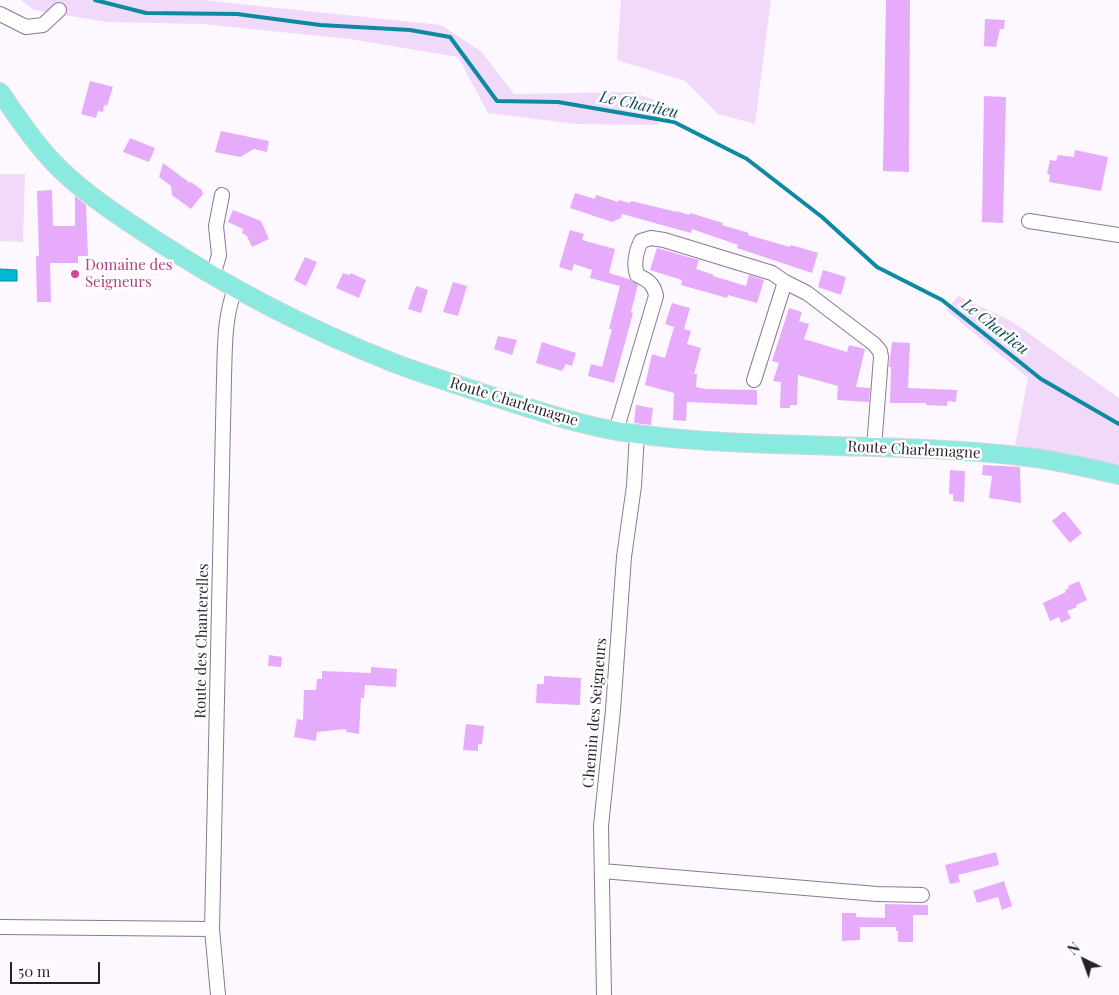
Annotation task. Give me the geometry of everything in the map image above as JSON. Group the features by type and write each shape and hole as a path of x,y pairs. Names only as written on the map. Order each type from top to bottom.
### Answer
{"main road":[{"name":"Route Charlemagne","path":"0,92 45,153 73,181 143,231 234,289 289,318 398,364 555,416 616,431 697,440 950,450 1063,462 1119,475"}],"street":[{"path":"0,14 26,27 43,25 59,10"},
{"path":"213,276 219,255 216,226 222,195"},
{"path":"1029,221 1119,235"},
{"path":"616,431 656,296 654,286 637,275 634,266 637,249 641,241 651,238 664,240 772,273 807,293 874,344 880,351 874,448"},
{"path":"754,380 785,282"},
{"name":"Route des Chanterelles","path":"218,995 212,929 226,338 228,309 234,289"},
{"name":"Chemin des Seigneurs","path":"604,995 601,826 613,710 624,557 634,486 637,434"},
{"path":"602,871 885,895 922,895"},
{"path":"0,927 212,929"}],"shaded area":[{"path":"21,0 202,0 441,25 482,52 514,94 631,92 658,101 658,125 576,124 488,113 458,57 350,39 202,24 107,22 34,10"},
{"path":"621,0 771,0 755,124 718,114 685,81 617,60"},
{"path":"0,174 25,174 23,242 0,241"},
{"path":"958,296 1013,322 1119,398 1119,467 1015,445 1028,378 946,310"}],"water":[{"path":"0,269 17,270 17,281 0,281"}],"building":[{"path":"886,0 910,0 909,172 883,171"},
{"path":"985,19 1005,20 1004,29 1000,29 996,47 984,46"},
{"path":"90,81 113,87 107,106 104,105 103,112 98,111 96,118 81,114"},
{"path":"984,96 1006,97 1003,223 982,222"},
{"path":"221,131 269,141 267,152 254,149 240,157 215,152"},
{"path":"130,138 155,148 149,162 123,152"},
{"path":"1075,150 1108,157 1101,191 1049,182 1050,175 1047,174 1050,160 1056,161 1058,155 1074,157"},
{"path":"163,163 202,190 203,194 191,209 172,195 171,186 159,177"},
{"path":"52,190 53,226 75,226 75,196 86,205 88,256 78,256 78,263 50,263 51,302 37,302 36,256 39,256 37,191"},
{"path":"575,193 595,199 596,195 618,202 619,200 630,203 631,201 689,215 690,213 723,223 722,225 749,233 748,235 818,253 812,273 737,248 738,245 692,229 691,233 622,214 621,218 612,222 570,208"},
{"path":"233,210 261,221 269,239 252,247 247,236 242,233 243,229 228,222"},
{"path":"570,230 584,234 582,240 615,249 609,273 629,279 638,285 631,312 633,313 614,383 588,376 591,364 602,367 612,329 609,329 620,286 590,278 592,270 574,264 572,271 559,267"},
{"path":"657,248 699,260 696,269 746,286 749,275 764,280 757,303 728,295 727,298 681,285 682,280 650,270"},
{"path":"305,257 317,262 306,286 294,280"},
{"path":"823,270 846,277 841,295 818,287"},
{"path":"343,273 350,275 351,273 366,280 359,298 336,288"},
{"path":"453,282 467,286 458,316 443,312"},
{"path":"416,286 428,290 421,313 408,309"},
{"path":"672,303 690,308 684,329 691,331 687,344 701,348 694,374 697,374 696,387 706,389 757,390 757,405 687,402 686,421 673,420 674,393 645,385 652,354 665,358 674,327 665,324"},
{"path":"789,308 802,312 799,321 809,324 804,339 847,352 849,345 865,349 856,387 870,388 869,402 837,400 838,386 798,375 797,405 790,405 790,408 780,408 781,382 773,381 779,363 772,361"},
{"path":"498,336 517,340 512,355 494,349"},
{"path":"542,342 576,353 572,366 566,364 562,371 536,363"},
{"path":"892,342 910,343 908,388 957,390 956,402 948,401 947,406 926,405 926,403 890,403 891,367 889,367"},
{"path":"636,405 653,408 651,425 634,423"},
{"path":"983,465 1020,467 1021,503 989,498 992,476 982,475"},
{"path":"950,470 965,471 964,502 953,501 953,494 949,494"},
{"path":"1064,511 1082,533 1070,543 1052,521"},
{"path":"1079,581 1087,600 1067,611 1071,618 1061,623 1059,617 1050,621 1043,603 1066,592 1065,590 1069,588 1068,586"},
{"path":"269,655 282,657 281,667 268,666"},
{"path":"371,667 397,669 396,687 365,685 364,698 361,698 359,734 346,732 346,729 317,732 316,741 294,737 297,719 303,720 304,690 316,690 317,679 322,679 322,671 371,673"},
{"path":"544,676 581,678 580,705 536,703 537,684 544,684"},
{"path":"466,724 484,726 482,744 478,744 478,751 463,750"},
{"path":"996,852 999,865 958,875 960,882 950,884 945,865"},
{"path":"1004,881 1012,906 1002,910 998,897 977,903 973,891"},
{"path":"885,904 928,905 928,915 913,915 913,942 898,942 896,927 860,927 860,940 842,941 842,913 856,913 856,917 885,918"}],"waterway":[{"name":"Le Charlieu","path":"95,0 146,13 237,14 320,25 410,30 450,37 497,101 558,102 674,122 747,159 822,217 877,267 942,300 1041,379 1119,424"}],"place":[{"name":"Domaine des Seigneurs","path":"75,274"}]}
